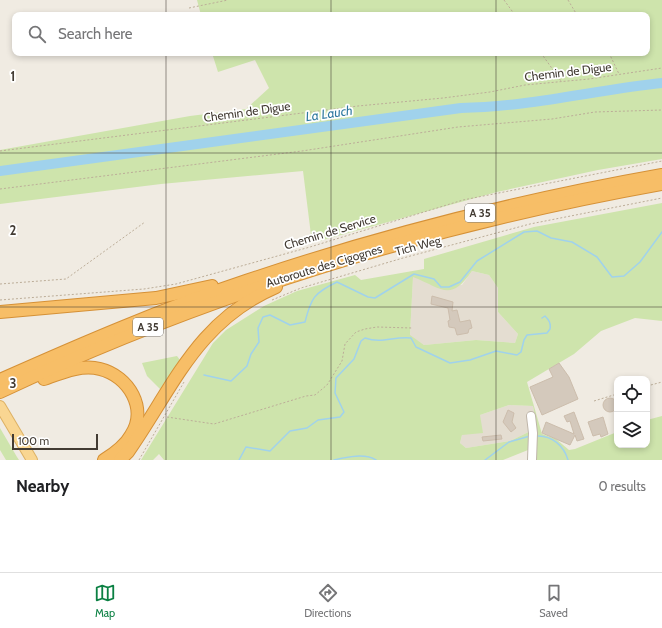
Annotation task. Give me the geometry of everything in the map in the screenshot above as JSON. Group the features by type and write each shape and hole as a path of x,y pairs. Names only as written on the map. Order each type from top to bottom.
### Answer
{"highway":[{"name":"Autoroute des Cigognes","path":"0,380 144,319 244,282 390,236 524,202 662,175"},
{"name":"Autoroute des Cigognes","path":"0,392 65,362 148,327 301,273 466,225 526,211 662,184"},
{"path":"120,460 132,447 192,354 208,333 239,306 289,281 301,273"},
{"path":"0,312 156,298 186,293 237,280 244,282"},
{"path":"0,396 37,381 80,368 100,369 112,373 123,380 131,390 136,402 136,423 132,435 123,446 104,460"}],"main road":[{"path":"1,412 25,460"},
{"path":"1,412 32,460"}],"lane":[{"path":"530,416 533,435 532,460"}],"path":[{"path":"189,8 228,0"},
{"path":"504,0 513,12"},
{"path":"568,0 575,12"},
{"path":"543,56 561,81"},
{"path":"610,56 619,74"},
{"name":"Chemin de Digue","path":"0,151 335,109 443,98 490,92 525,85 662,68"},
{"path":"0,189 302,151 458,127 552,119 595,112 662,110"},
{"name":"Chemin de Service","path":"0,300 144,289 176,284 310,247 463,200 662,161"},
{"name":"Tich Weg","path":"272,300 301,288 396,260 530,224 662,198"},
{"path":"0,284 66,279 145,222"},
{"path":"166,416 214,424 306,396 315,395 328,385 342,361 345,344 356,332 377,327 412,328"},
{"path":"140,460 185,381"},
{"path":"650,385 662,382"},
{"path":"594,401 614,395"}],"shaded area":[{"path":"472,271 489,275 498,288 498,312 518,334 515,343 476,340 424,345 410,336 413,276 462,285"},
{"path":"509,405 533,406 537,428 510,441 466,448 460,443 462,435 480,415"}],"green space":[{"path":"197,0 662,0 662,159 598,170 497,192 312,243 303,171 161,184 0,204 0,150 190,116 246,109 269,88 255,60 218,72 213,56 650,56 650,12 200,12"},
{"path":"662,203 662,321 635,318 601,331 574,354 527,382 542,434 556,439 569,450 614,433 614,448 650,448 650,419 662,416 662,460 534,460 534,449 503,460 164,460 159,454 153,460 141,460 213,343 226,330 264,306 297,291 355,275 361,280 424,269 424,259 534,227","holes":["472,271 489,275 498,288 498,312 518,334 515,343 476,340 424,345 410,335 413,277 439,288 451,290 458,287","509,405 533,406 537,428 510,441 466,448 460,443 462,435 483,433 480,415"]},
{"path":"177,356 180,360 160,389 147,376 142,363"},
{"path":"0,428 19,460 6,460 0,450"}],"building":[{"path":"432,296 453,302 452,311 457,310 460,322 470,320 472,328 469,329 468,333 457,335 455,328 449,327 448,321 450,320 448,308 431,304"},
{"path":"559,363 569,377 578,399 542,415 530,387 553,377 549,369"},
{"path":"610,398 613,399 614,410 610,412 605,410 603,405 605,400"},
{"path":"508,410 514,413 512,422 516,428 511,432 503,422"},
{"path":"574,412 584,439 577,441 575,435 570,445 542,433 546,422 574,434 570,421 567,422 564,416"},
{"path":"603,417 608,434 601,437 600,434 593,436 588,422"},
{"path":"501,435 502,439 483,441 482,437"}],"waterway":[{"name":"La Lauch","path":"0,171 461,108 512,105 662,83"},
{"path":"204,375 231,381 247,366 251,354 259,342 258,328 263,317 270,315 290,325 305,322 309,307 318,293 337,282 368,297 375,298 414,274 434,279 441,287 449,287 460,282 477,261 524,232 537,231 551,238 572,242 597,257 612,277 624,276 640,262 662,232"},
{"path":"239,460 246,447 270,451 290,431 307,428 318,420 340,417 344,412 335,393 336,378 354,359 361,341 365,338 371,340 411,338 416,347 450,363 470,360 496,351 517,355 521,352 527,335 547,333 550,329 548,319 545,316 542,318"},
{"path":"485,460 509,442 530,436"},
{"path":"536,436 552,439 564,450 568,460"},
{"path":"334,460 361,456 376,460"}]}
